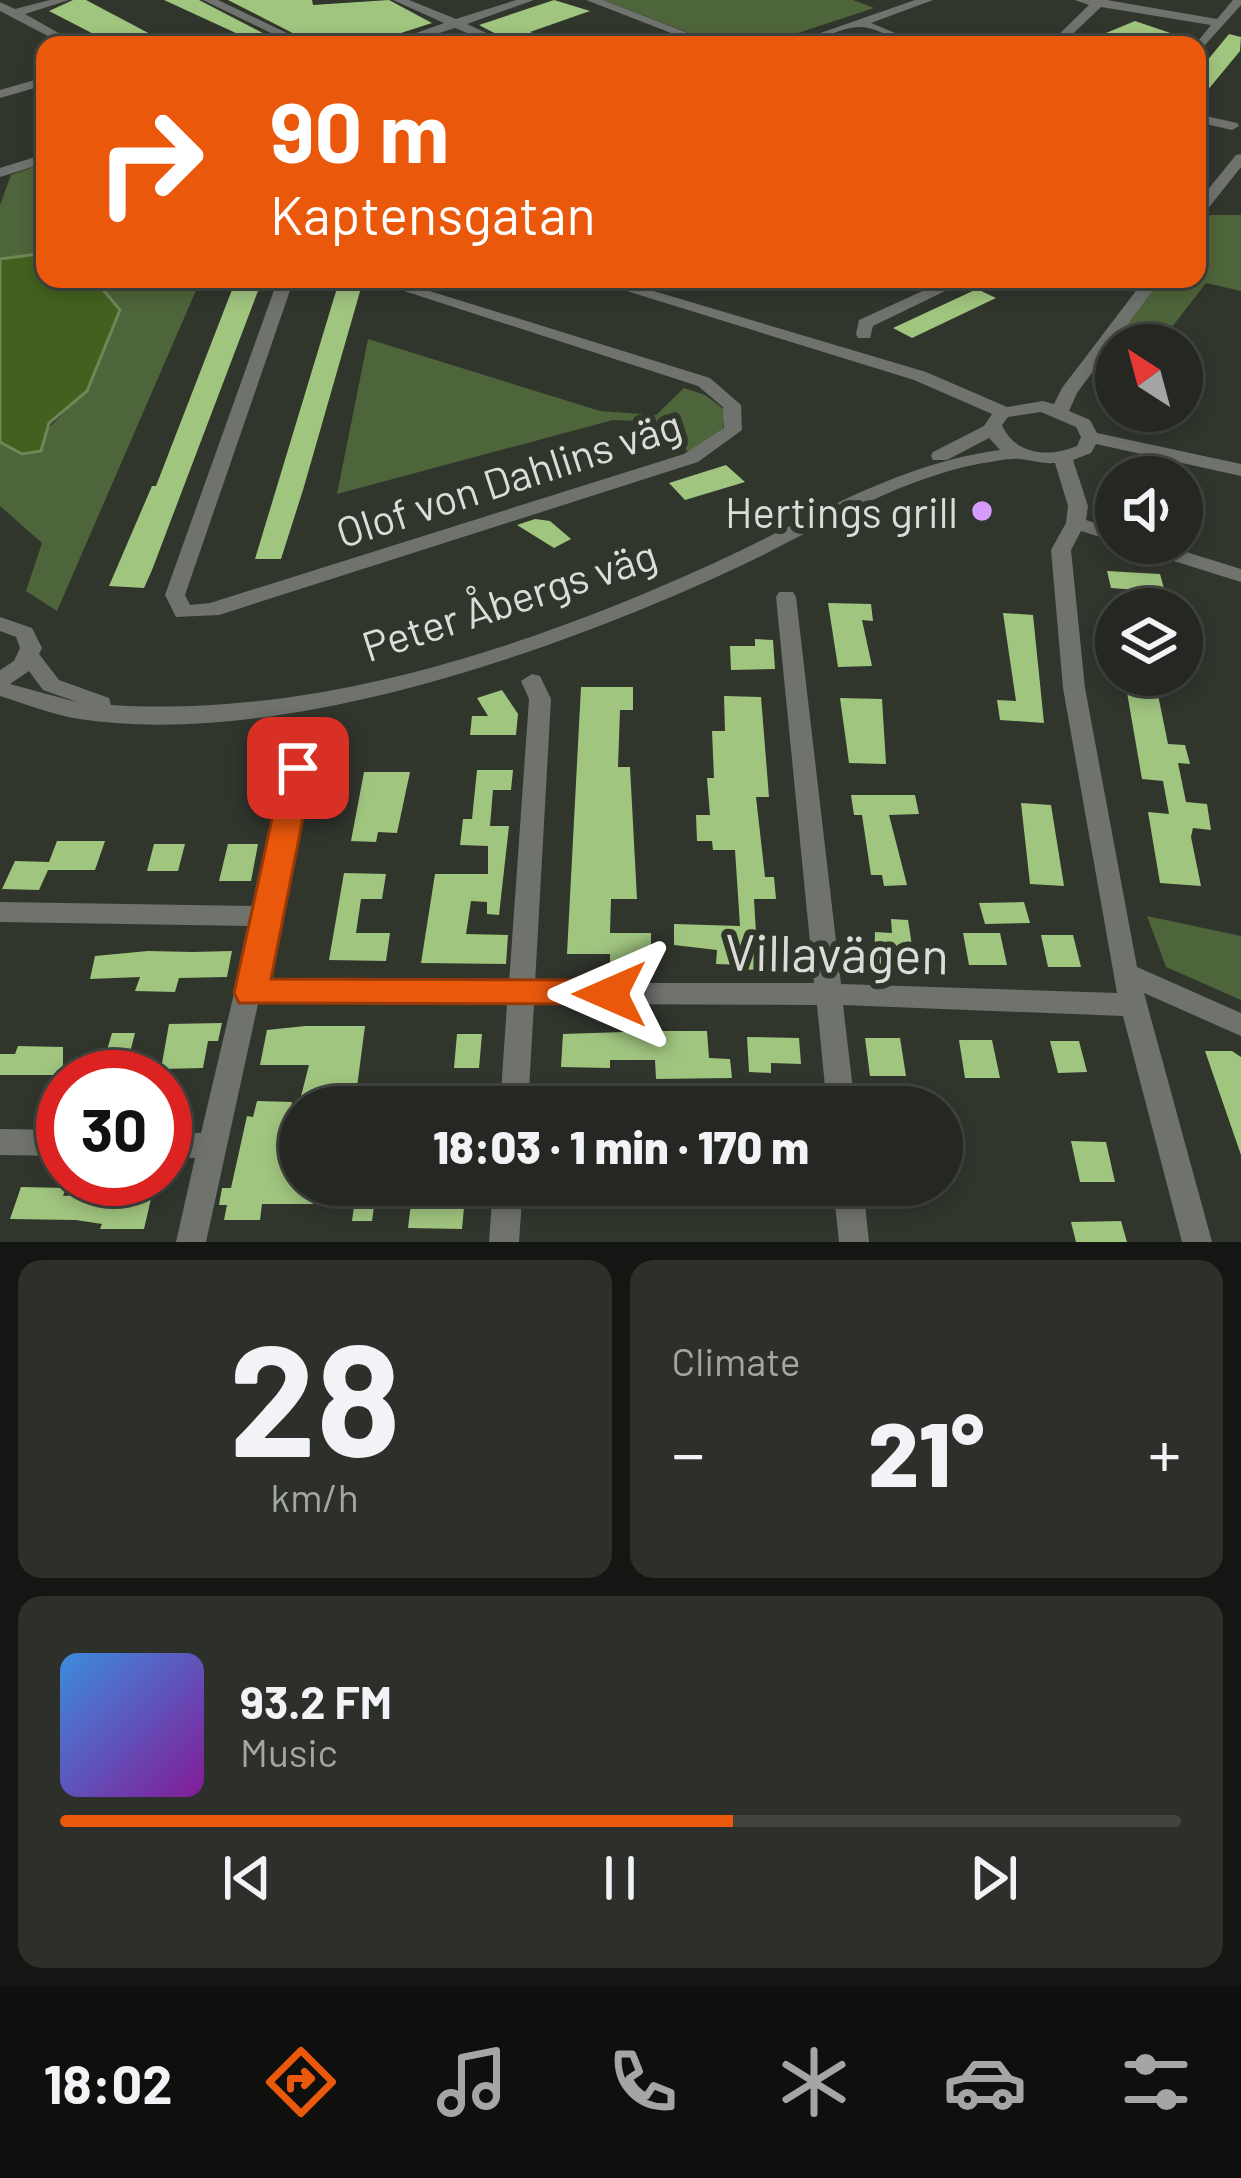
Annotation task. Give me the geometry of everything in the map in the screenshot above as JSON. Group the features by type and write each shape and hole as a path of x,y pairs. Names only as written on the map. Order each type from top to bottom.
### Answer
{"street":[{"path":"7,15 63,0"},
{"path":"209,0 287,36"},
{"path":"399,0 486,36"},
{"path":"416,36 528,0"},
{"path":"592,0 689,36"},
{"path":"818,36 927,0"},
{"path":"1081,0 1220,23"},
{"path":"1206,39 1239,0"},
{"path":"1063,36 1099,2"},
{"path":"0,6 7,15 54,36"},
{"path":"859,22 895,36"},
{"path":"0,94 36,84"},
{"path":"1206,120 1238,128"},
{"path":"0,158 36,155"},
{"path":"0,173 36,157"},
{"path":"1206,202 1241,158"},
{"name":"Olof von Dahlins väg","path":"283,288 180,580 174,602 183,612 212,610 691,458 711,449 733,430 732,405 704,382 404,288"},
{"path":"626,288 920,376 999,420"},
{"path":"864,334 865,324 943,288"},
{"path":"1061,410 1068,392 1146,288"},
{"path":"999,420 1030,406 1061,410 1084,424 1090,437"},
{"path":"999,420 1000,441 1021,453"},
{"name":"Peter Åbergs väg","path":"0,624 25,633 38,674 65,693 122,705 221,700 347,681 584,610 703,565 999,420"},
{"path":"1090,437 1084,449 1063,458 1078,506 1076,523 1061,550 1074,688 1125,974 1197,1242"},
{"path":"1090,437 1241,470"},
{"name":"Peter Åbergs väg","path":"29,656 0,685 64,710 124,718 261,706 378,686 606,614 943,464 1021,453 1063,458"},
{"path":"1076,523 1095,529"},
{"path":"1203,564 1241,576"},
{"path":"786,597 839,1086"},
{"path":"515,1086 539,699 532,681"},
{"path":"191,1242 251,993 298,768"},
{"path":"0,912 266,916"},
{"path":"1125,974 1241,1025"},
{"name":"Villavägen","path":"251,993 830,994 1133,1005"},
{"path":"0,1142 36,1143"},
{"path":"192,1146 213,1146"},
{"path":"504,1242 507,1206"},
{"path":"850,1206 854,1242"}],"shaded area":[{"path":"603,0 853,0 874,8 788,36 697,36"},
{"path":"36,166 36,254 0,259 0,205 11,175"},
{"path":"1210,215 1241,215 1241,291 1206,283 1206,220"},
{"path":"36,254 36,288 102,288 120,310 87,391 49,423 41,451 22,454 0,442 0,259"},
{"path":"102,288 197,288 57,611 26,591 42,543 0,506 0,442 22,454 87,390 120,310"},
{"path":"1153,288 1202,288 1174,324 1126,324"},
{"path":"368,339 600,411 656,415 684,388 705,395 725,410 723,429 688,452 660,422 613,420 337,494"},
{"path":"1147,916 1241,936 1241,1000 1166,967"}],"building":[{"path":"73,0 86,0 154,36 98,36 49,11"},
{"path":"164,0 199,0 269,36 242,36"},
{"path":"228,0 312,0 313,5 389,0 432,23 392,36 298,36"},
{"path":"554,0 590,11 530,32 540,36 500,36 479,25"},
{"path":"1135,21 1179,36 1099,36"},
{"path":"1229,34 1241,37 1240,51 1206,92 1206,62"},
{"path":"233,288 259,288 144,588 109,586 152,486 156,486"},
{"path":"337,288 361,288 303,490 281,559 255,559"},
{"path":"977,289 996,298 912,338 893,328"},
{"path":"726,465 745,482 685,500 669,483"},
{"path":"535,519 550,521 571,539 554,548 517,525"},
{"path":"1107,571 1160,574 1164,588 1111,588"},
{"path":"828,603 871,604 873,621 862,620 872,666 838,667"},
{"path":"1003,613 1033,615 1044,723 1000,720 997,700 1016,701"},
{"path":"755,639 773,640 775,669 731,670 730,646 755,646"},
{"path":"581,687 633,687 633,710 620,710 618,767 630,767 637,899 611,899 610,933 651,933 651,958 631,958 631,967 610,967 610,954 567,954"},
{"path":"502,690 518,714 516,735 470,735 472,716 488,716 477,698"},
{"path":"724,696 761,697 769,797 756,797 765,877 774,877 776,899 754,899 756,933 779,934 775,969 742,970 742,965 716,964 717,950 674,945 674,924 740,926 735,850 713,850 712,841 697,841 696,815 710,815 707,778 714,778 712,731 725,731"},
{"path":"1128,696 1158,696 1168,744 1185,745 1190,764 1178,763 1186,802 1207,804 1211,830 1193,828 1191,837 1201,886 1160,883 1148,812 1169,814 1163,781 1142,779"},
{"path":"840,698 882,699 886,764 849,763"},
{"path":"477,770 513,770 511,790 493,790 490,826 509,826 499,915 487,914 487,902 471,901 466,934 508,935 506,964 421,963 435,874 488,874 488,846 460,845 463,819 472,819"},
{"path":"364,772 410,772 397,833 378,832 376,842 351,841"},
{"path":"851,795 915,795 919,814 889,815 907,885 884,886 882,875 871,875 862,815 854,815"},
{"path":"1021,803 1051,805 1064,886 1030,884"},
{"path":"57,841 105,841 95,870 48,870 39,890 2,889 15,861 49,862"},
{"path":"154,844 185,844 178,871 147,871"},
{"path":"228,844 258,844 251,881 219,881"},
{"path":"344,873 386,874 382,899 361,899 356,933 390,933 386,961 329,960"},
{"path":"1024,902 1030,923 985,924 979,903"},
{"path":"891,919 908,920 915,965 874,964 875,932 892,933"},
{"path":"963,933 1000,933 1007,965 969,965"},
{"path":"1041,935 1073,935 1081,967 1048,967"},
{"path":"232,951 227,977 179,978 175,992 135,991 140,977 90,979 95,956"},
{"path":"222,1023 218,1041 208,1041 203,1068 192,1068 192,1050 164,1050 169,1024"},
{"path":"365,1026 357,1086 304,1086 309,1065 260,1065 267,1030"},
{"path":"707,1031 709,1058 730,1059 732,1078 656,1079 655,1060 610,1060 610,1068 561,1067 563,1034"},
{"path":"112,1033 135,1033 131,1050 107,1050"},
{"path":"457,1034 482,1034 479,1068 454,1068"},
{"path":"747,1037 799,1038 801,1064 771,1063 771,1073 749,1072"},
{"path":"865,1038 900,1038 906,1076 870,1076"},
{"path":"959,1040 992,1040 1000,1078 965,1078"},
{"path":"1050,1041 1079,1041 1087,1072 1058,1073"},
{"path":"18,1046 63,1047 36,1050 36,1075 0,1075 0,1054 15,1054"},
{"path":"1205,1051 1232,1051 1241,1057 1241,1155"},
{"path":"257,1101 279,1102 279,1204 262,1204 260,1220 224,1220 227,1205 219,1205 222,1188 231,1188 247,1116 253,1117"},
{"path":"1071,1141 1106,1142 1115,1182 1080,1182"},
{"path":"21,1187 36,1187 36,1206 149,1206 144,1229 100,1229 102,1224 76,1220 10,1219"},
{"path":"354,1206 374,1206 372,1221 352,1221"},
{"path":"411,1206 464,1206 462,1229 408,1228"},
{"path":"1121,1221 1127,1242 1076,1242 1071,1222"}],"place":[{"name":"Hertings grill","path":"982,511"}],"route":[{"path":"298,768 251,993 610,994"}]}
